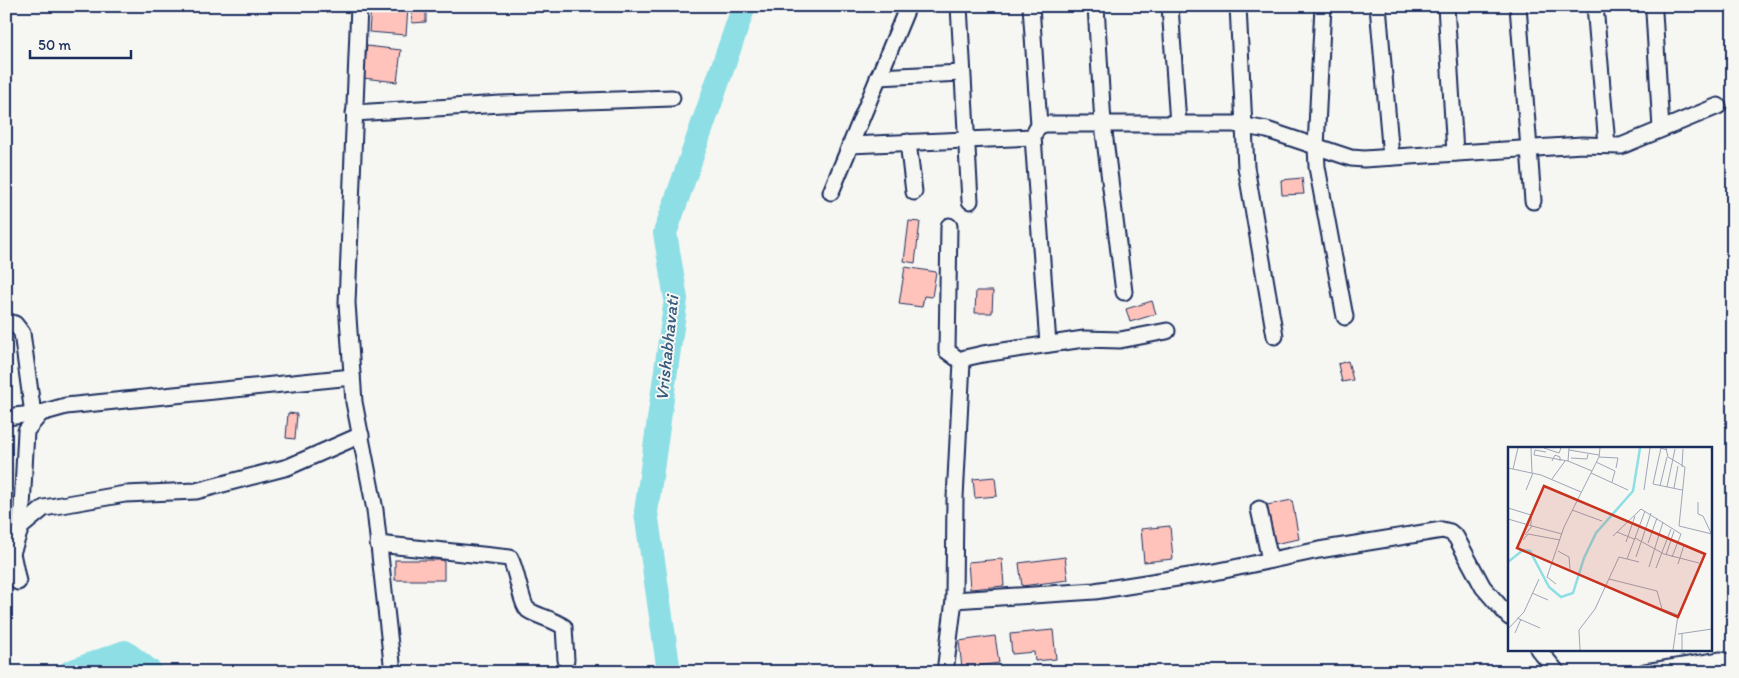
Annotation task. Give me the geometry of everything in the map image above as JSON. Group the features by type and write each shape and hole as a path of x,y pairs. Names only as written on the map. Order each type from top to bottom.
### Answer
{"street":[{"path":"359,6 347,303 354,402 375,510 393,672"},
{"path":"831,192 908,6"},
{"path":"959,6 970,201"},
{"path":"1031,6 1048,344"},
{"path":"1096,6 1103,124 1124,292"},
{"path":"1170,6 1178,124"},
{"path":"1238,6 1246,167 1275,336"},
{"path":"1323,6 1316,147 1317,167 1345,317"},
{"path":"1378,6 1391,158"},
{"path":"1446,6 1455,153"},
{"path":"1518,6 1533,201"},
{"path":"1595,6 1607,145"},
{"path":"1654,12 1662,129"},
{"path":"878,78 962,72"},
{"path":"354,113 501,104 672,98"},
{"path":"850,145 966,140 1036,131 1046,124 1245,125 1267,130 1351,158 1391,158 1529,149 1621,146 1718,106"},
{"path":"908,142 914,192"},
{"path":"949,226 947,351 962,362"},
{"path":"6,321 15,324 22,333 37,414 26,430 21,527 12,553 18,582"},
{"path":"945,672 954,600 962,362 965,358 983,354 1084,338 1120,340 1167,330"},
{"path":"6,417 37,414 66,406 352,377"},
{"path":"21,527 44,508 125,494 196,491 288,468 361,435"},
{"path":"1259,509 1270,560"},
{"path":"954,600 1095,591 1215,572 1319,550 1442,530 1450,532 1456,537 1483,587 1508,616"},
{"path":"378,544 510,558 525,607 564,626 566,660"},
{"path":"1539,650 1557,672"},
{"path":"1645,672 1721,660 1733,663"}],"building":[{"path":"371,6 408,8 406,35 369,32"},
{"path":"411,6 426,6 426,22 412,23"},
{"path":"367,46 401,50 397,82 363,78"},
{"path":"1302,178 1304,194 1282,195 1281,180"},
{"path":"909,221 920,222 915,263 904,261"},
{"path":"905,267 936,272 932,297 924,296 922,307 899,304"},
{"path":"976,291 993,291 992,313 975,313"},
{"path":"1152,301 1156,314 1130,322 1126,309"},
{"path":"1348,361 1353,380 1342,382 1338,364"},
{"path":"288,413 297,414 295,439 286,438"},
{"path":"995,477 997,496 975,498 973,479"},
{"path":"1292,500 1299,539 1274,544 1267,505"},
{"path":"1170,526 1173,559 1144,562 1141,529"},
{"path":"1065,557 1068,580 1022,586 1019,563"},
{"path":"1002,559 1004,586 970,589 968,562"},
{"path":"395,560 444,560 444,580 395,580"},
{"path":"1053,630 1056,659 1035,661 1034,652 1012,654 1010,634"},
{"path":"995,636 999,663 962,668 959,641"}],"waterway":[{"name":"Vrishabhavati","path":"669,672 646,512 676,299 665,233 744,6"},
{"name":"Vrishabhavati","path":"70,672 125,652 151,672"}]}
